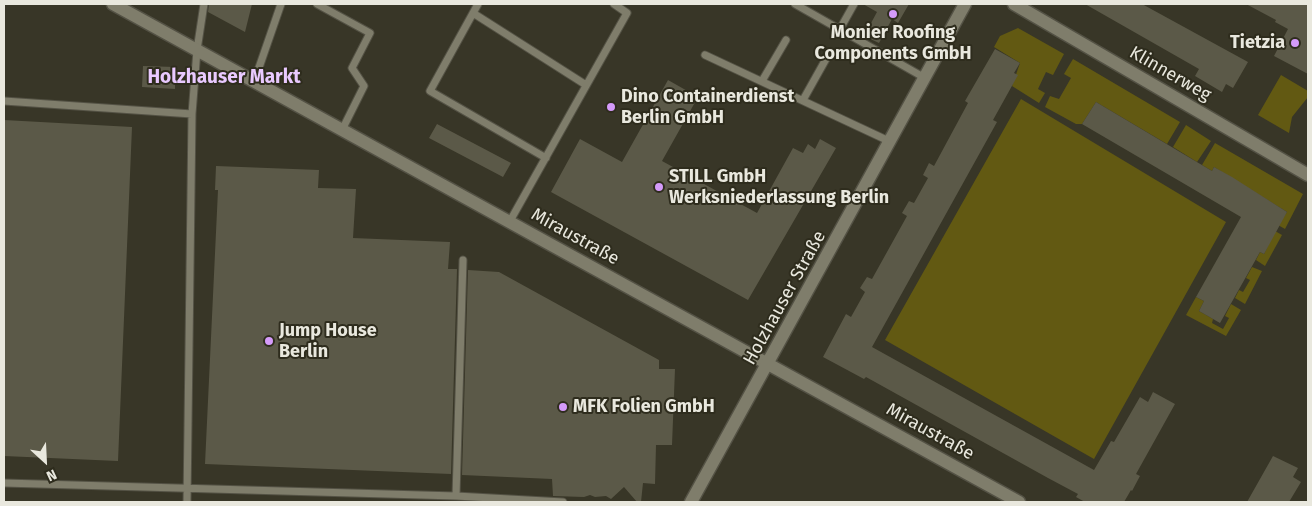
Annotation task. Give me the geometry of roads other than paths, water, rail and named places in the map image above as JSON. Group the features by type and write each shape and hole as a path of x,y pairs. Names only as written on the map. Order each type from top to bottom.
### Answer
{"street":[{"name":"Miraustraße","path":"113,4 1019,502"},
{"name":"Holzhauser Straße","path":"692,502 965,4"},
{"name":"Klinnerweg","path":"1014,4 1308,175"}],"lane":[{"path":"187,502 192,114 197,50 204,4"},
{"path":"254,82 281,4"},
{"path":"316,4 370,33 352,68 364,86 342,130"},
{"path":"478,4 430,91 546,158"},
{"path":"510,221 628,14 614,4"},
{"path":"795,4 926,78"},
{"path":"840,30 854,4"},
{"path":"473,13 586,85"},
{"path":"762,81 786,40"},
{"path":"704,55 891,142"},
{"path":"803,100 826,59"},
{"path":"4,102 192,114"},
{"path":"456,496 464,260"},
{"path":"4,483 456,496 563,502"}],"place":[{"name":"Monier Roofing Components GmbH","path":"893,14"},
{"name":"Tietzia","path":"1295,43"},
{"name":"Dino Containerdienst Berlin GmbH","path":"611,107"},
{"name":"STILL GmbH Werksniederlassung Berlin","path":"659,187"},
{"name":"Jump House Berlin","path":"269,341"},
{"name":"MFK Folien GmbH","path":"563,407"}],"district":[{"name":"Holzhauser Markt","path":"224,78"}]}
